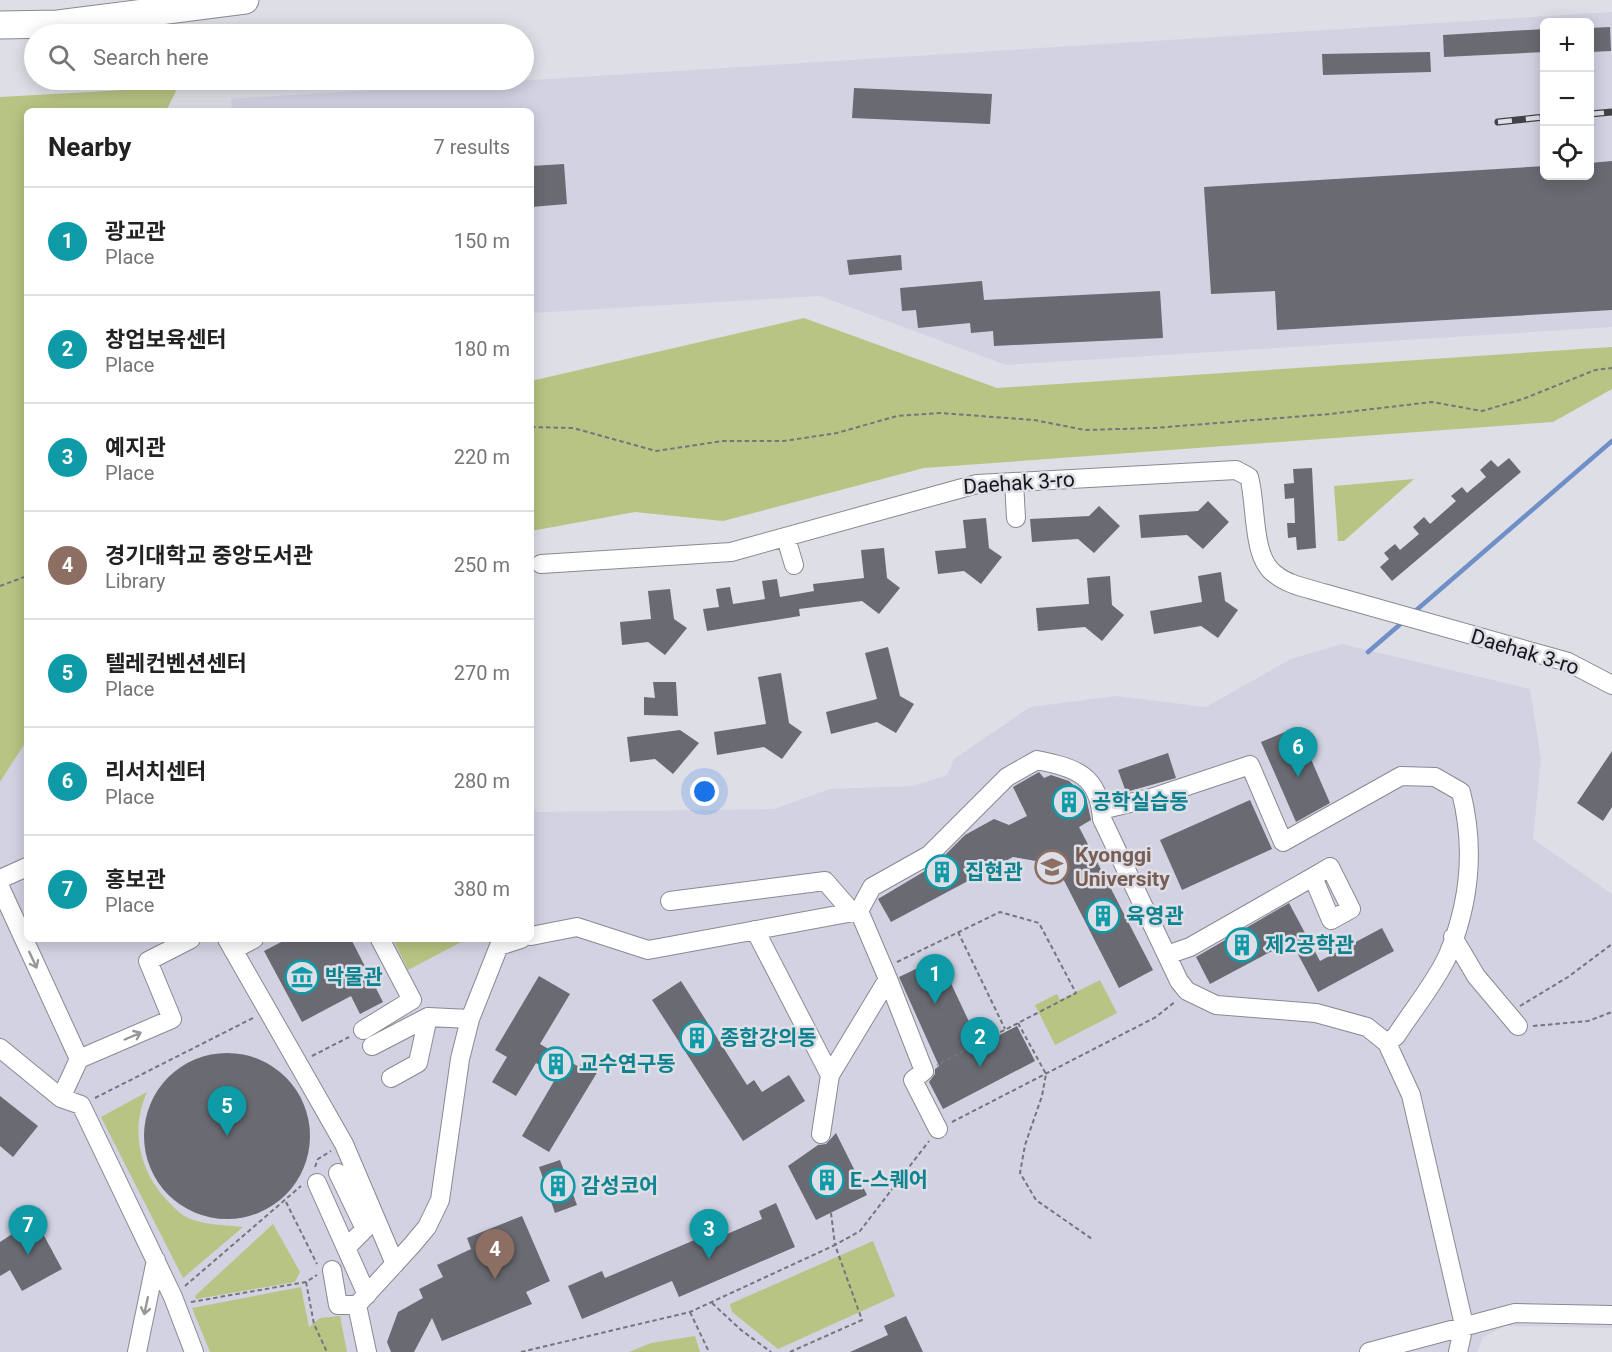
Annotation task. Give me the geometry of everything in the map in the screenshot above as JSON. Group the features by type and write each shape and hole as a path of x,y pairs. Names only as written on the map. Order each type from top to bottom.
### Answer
{"highway":[{"path":"58,24 245,0"},
{"path":"0,25 24,25"}],"street":[{"name":"Daehak 3-ro","path":"541,564 701,556 731,552 955,488 1014,482 1215,470 1244,472 1252,488 1260,550 1265,564 1274,574 1286,581 1568,662 1612,685"},
{"path":"1014,482 1016,519"},
{"path":"786,538 794,565"},
{"path":"534,935 577,927 648,950 856,911 872,887 929,855 1007,777 1037,760 1065,766 1087,776 1101,803 1102,819 1179,981 1187,991 1216,1005 1316,1012 1366,1027 1387,1043 1411,1095 1464,1325 1458,1352"},
{"path":"1101,810 1151,798 1250,765 1283,842 1401,776 1435,777 1461,792 1470,826 1468,892 1447,956 1396,1036 1387,1043"},
{"path":"0,879 24,868"},
{"path":"1167,956 1190,947 1313,877"},
{"path":"670,901 825,881 856,911 886,973 924,1071 913,1080 938,1129"},
{"path":"0,887 24,939"},
{"path":"755,930 830,1075"},
{"path":"1454,937 1476,976 1513,1020"},
{"path":"25,942 79,1059"},
{"path":"61,1098 79,1059 172,1019 148,961 185,942"},
{"path":"367,1038 412,1000 382,942"},
{"path":"332,1270 338,1305 362,1300 427,1227 440,1200 460,1059 470,1019 499,946 512,942"},
{"path":"230,945 266,1012 344,1144 395,1264"},
{"path":"821,1134 830,1075 886,973"},
{"path":"367,1038 428,1017 470,1019"},
{"path":"391,1078 418,1063 428,1017"},
{"path":"0,1048 61,1098 81,1105 156,1260 194,1352"},
{"path":"338,1173 365,1229 346,1248"},
{"path":"310,1181 346,1248 362,1300 367,1352"},
{"path":"137,1352 156,1260"},
{"path":"1369,1352 1515,1313 1612,1315"}],"path":[{"path":"534,426 573,428 656,451 723,441 784,441 837,433 897,416 940,413 1034,420 1085,430 1154,428 1330,414 1432,402 1482,411 1523,399 1595,370 1612,368"},
{"path":"0,586 24,577"},
{"path":"886,973 958,932 1000,912 1039,923 1076,993 924,1071"},
{"path":"958,932 1005,1029"},
{"path":"1513,1020 1612,944"},
{"path":"521,1352 690,1312 861,1231 938,1129 1156,1017 1187,991"},
{"path":"1513,1020 1551,1026 1588,1021 1612,1011"},
{"path":"81,1105 266,1012"},
{"path":"1018,1023 1046,1074 1042,1096 1025,1145 1020,1173 1036,1200 1092,1239"},
{"path":"297,1064 367,1038"},
{"path":"174,1300 310,1181 318,1159 344,1144"},
{"path":"174,1300 306,1282 321,1273 286,1202"},
{"path":"790,1352 862,1320 835,1245 831,1213"},
{"path":"306,1282 314,1324 327,1352"},
{"path":"712,1303 741,1330 771,1352"},
{"path":"690,1312 709,1352"}],"shaded area":[{"path":"1612,12 1612,327 1006,365 820,296 534,313 534,108 232,108 231,99 374,90 534,90 534,80"},
{"name":"Kyonggi University","path":"24,427 24,942 534,942 534,810 537,812 774,809 830,789 913,786 947,775 954,759 1030,707 1116,696 1206,707 1291,659 1342,644 1530,689 1541,759 1533,839 1612,894 1612,1328 1505,1326 1483,1337 1477,1352 0,1352 0,433"}],"green space":[{"path":"125,90 176,90 168,108 24,108 24,745 0,782 0,97"},
{"path":"804,318 997,388 1612,347 1612,389 1553,422 924,468 723,521 635,512 534,530 534,380"},
{"path":"1414,479 1344,541 1338,541 1334,486"},
{"path":"394,942 461,942 408,970"},
{"path":"1100,980 1117,1013 1055,1045 1035,1005 1057,994 1060,1000"},
{"path":"147,1092 139,1119 138,1133 143,1159 154,1184 171,1205 188,1218 243,1227 183,1278 101,1117"},
{"path":"273,1224 300,1272 295,1282 196,1299 195,1296"},
{"path":"873,1241 895,1296 778,1349 732,1312 730,1304"},
{"path":"301,1287 309,1327 320,1318 340,1316 347,1352 210,1352 192,1308"},
{"path":"695,1336 700,1352 629,1352 651,1343"}],"building":[{"path":"1610,27 1611,51 1594,52 1594,28"},
{"path":"1540,29 1540,52 1444,57 1443,35"},
{"path":"1430,52 1431,72 1323,75 1322,54"},
{"path":"854,88 992,94 990,124 852,118"},
{"path":"1612,161 1612,310 1277,330 1275,291 1211,294 1204,187 1540,166 1540,180 1594,180 1594,163"},
{"path":"564,164 567,204 534,207 534,166"},
{"path":"901,255 902,270 849,275 847,260"},
{"path":"982,281 984,300 1160,291 1163,338 994,346 993,331 971,333 970,323 918,328 916,310 902,311 900,288"},
{"path":"1509,458 1521,472 1392,581 1380,567 1389,559 1384,553 1395,544 1400,550 1419,534 1413,527 1424,517 1430,524 1456,501 1451,496 1462,487 1467,493 1486,477 1480,470 1491,460 1498,467"},
{"path":"1312,468 1316,548 1297,550 1296,537 1288,538 1287,523 1295,523 1294,498 1285,499 1284,484 1294,483 1293,469"},
{"path":"1208,501 1229,522 1203,549 1187,535 1141,538 1139,515 1198,511"},
{"path":"1099,506 1120,526 1094,553 1078,539 1032,542 1030,519 1089,516"},
{"path":"986,518 989,548 1002,557 981,584 964,571 938,574 935,551 966,548 963,520"},
{"path":"884,548 887,578 900,588 879,614 862,601 799,609 800,616 707,631 703,609 719,607 716,589 730,587 733,604 765,599 762,581 777,579 780,597 814,591 813,584 864,578 861,550"},
{"path":"1221,572 1225,601 1238,610 1218,638 1201,626 1154,634 1150,611 1202,602 1198,576"},
{"path":"1110,576 1112,605 1124,615 1102,641 1085,627 1038,631 1036,608 1089,604 1087,578"},
{"path":"670,589 674,619 687,628 665,655 648,642 622,645 620,622 651,619 648,591"},
{"path":"888,647 900,696 914,704 896,733 877,722 831,734 826,712 877,699 865,653"},
{"path":"781,673 789,723 802,732 782,759 764,747 717,755 714,732 766,724 758,677"},
{"path":"653,682 676,682 678,716 644,715 644,697 655,698"},
{"path":"1297,727 1330,803 1296,822 1261,742"},
{"path":"680,730 699,743 673,774 655,759 630,762 627,737"},
{"path":"1612,751 1612,807 1603,821 1577,803"},
{"path":"1168,753 1176,778 1126,792 1118,770"},
{"path":"1039,772 1044,778 1051,775 1069,781 1086,797 1091,820 1079,827 1153,970 1119,988 1051,855 1036,861 1013,857 891,922 878,899 935,865 965,835 994,819 1009,825 1027,816 1013,787"},
{"path":"1250,800 1272,849 1182,890 1160,840"},
{"name":"제2공학관","path":"1289,903 1320,961 1382,928 1394,951 1318,992 1291,941 1210,984 1196,957"},
{"path":"281,942 353,942 383,1002 360,1014 351,996 302,1022 264,951"},
{"path":"939,958 980,1045 1017,1026 1035,1061 943,1109 929,1082 935,1074 935,1069 939,1066 899,977"},
{"name":"교수연구동","path":"539,976 570,994 540,1044 579,1067 586,1057 601,1066 549,1152 522,1136 557,1076 536,1063 516,1096 492,1082 507,1057 495,1050"},
{"name":"종합강의동","path":"681,981 747,1085 754,1080 762,1092 789,1075 805,1101 743,1141 652,1000"},
{"path":"227,1053 259,1060 273,1067 285,1078 296,1090 303,1104 310,1136 303,1168 296,1182 285,1194 273,1205 259,1212 227,1219 195,1212 181,1205 169,1194 158,1182 151,1168 144,1136 151,1104 158,1090 169,1078 181,1067 195,1060"},
{"path":"0,1096 38,1126 13,1157 0,1146"},
{"name":"E-스퀘어","path":"836,1133 867,1195 816,1220 788,1166 818,1145 826,1144"},
{"name":"감성코어","path":"560,1160 577,1205 555,1213 539,1167"},
{"path":"776,1203 795,1247 679,1297 672,1281 582,1319 568,1286 602,1271 605,1278 704,1236 706,1243 762,1219 759,1211"},
{"path":"522,1216 550,1281 526,1292 532,1304 442,1341 432,1318 414,1352 391,1352 387,1342 398,1312 423,1298 419,1289 443,1277 437,1265 471,1249 467,1238"},
{"path":"35,1219 62,1269 22,1291 10,1270 0,1276 0,1242"},
{"path":"906,1316 923,1352 850,1352 888,1335 884,1326"}],"waterway":[{"path":"1413,613 1612,441"},
{"path":"1368,652 1404,621"}],"railway":[{"path":"1594,114 1612,112"},
{"path":"1498,122 1540,117"}],"place":[{"name":"리서치센터","path":"1298,777"},
{"name":"공학실습동","path":"1069,802"},
{"name":"Kyonggi University","path":"1052,867"},
{"name":"집현관","path":"942,872"},
{"name":"육영관","path":"1103,916"},
{"name":"제2공학관","path":"1242,945"},
{"name":"박물관","path":"302,977"},
{"name":"광교관","path":"935,1004"},
{"name":"종합강의동","path":"697,1038"},
{"name":"교수연구동","path":"556,1064"},
{"name":"창업보육센터","path":"980,1067"},
{"name":"텔레컨벤션센터","path":"227,1136"},
{"name":"E-스퀘어","path":"827,1180"},
{"name":"감성코어","path":"558,1186"},
{"name":"홍보관","path":"28,1255"},
{"name":"예지관","path":"709,1259"},
{"name":"경기대학교 중앙도서관","path":"495,1279"}]}
